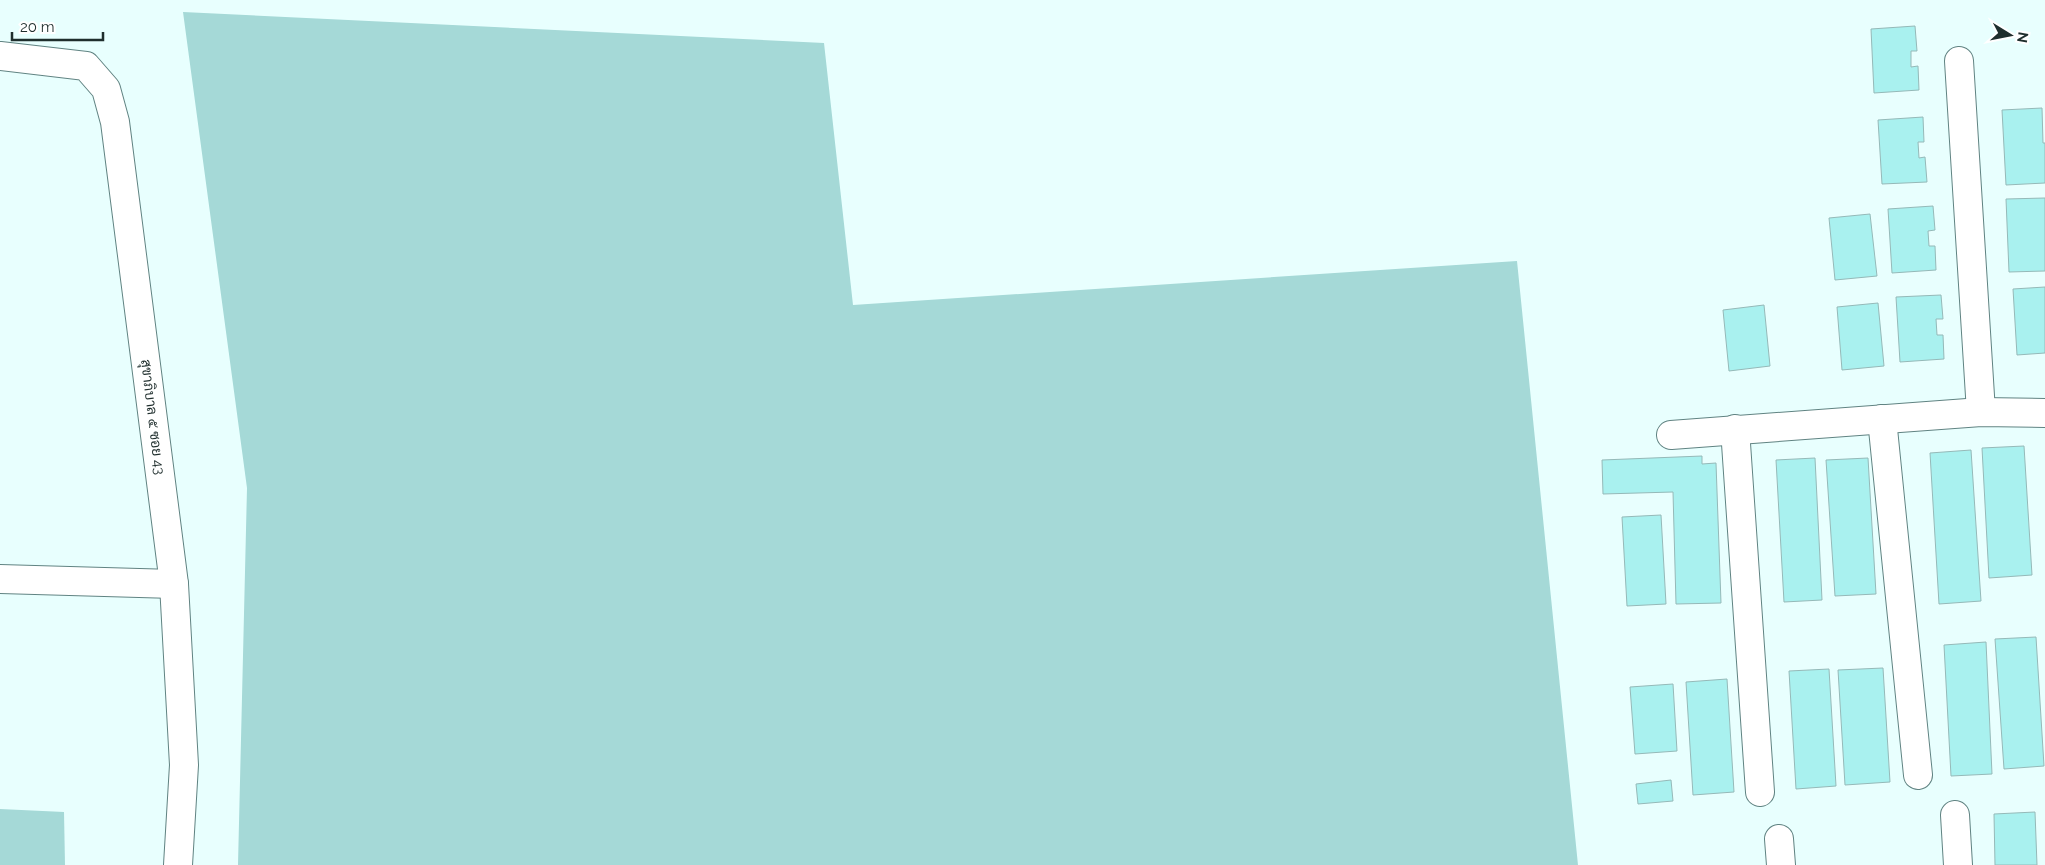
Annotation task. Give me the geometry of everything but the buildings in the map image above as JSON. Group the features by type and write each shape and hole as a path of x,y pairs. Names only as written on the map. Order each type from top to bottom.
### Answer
{"street":[{"name":"สุขาภิบาล ๕ ซอย 43","path":"0,56 86,66 106,89 115,122 174,584 184,765 178,865"},
{"path":"1959,61 1981,412"},
{"path":"1671,435 1981,412 2045,413"},
{"path":"1882,419 1918,775"},
{"path":"1734,429 1760,792"},
{"path":"0,579 174,584"},
{"path":"1955,815 1958,865"}],"shaded area":[{"path":"183,12 824,43 853,305 1517,261 1578,865 238,865 247,488"},
{"path":"0,809 64,812 65,865 0,865"}]}
